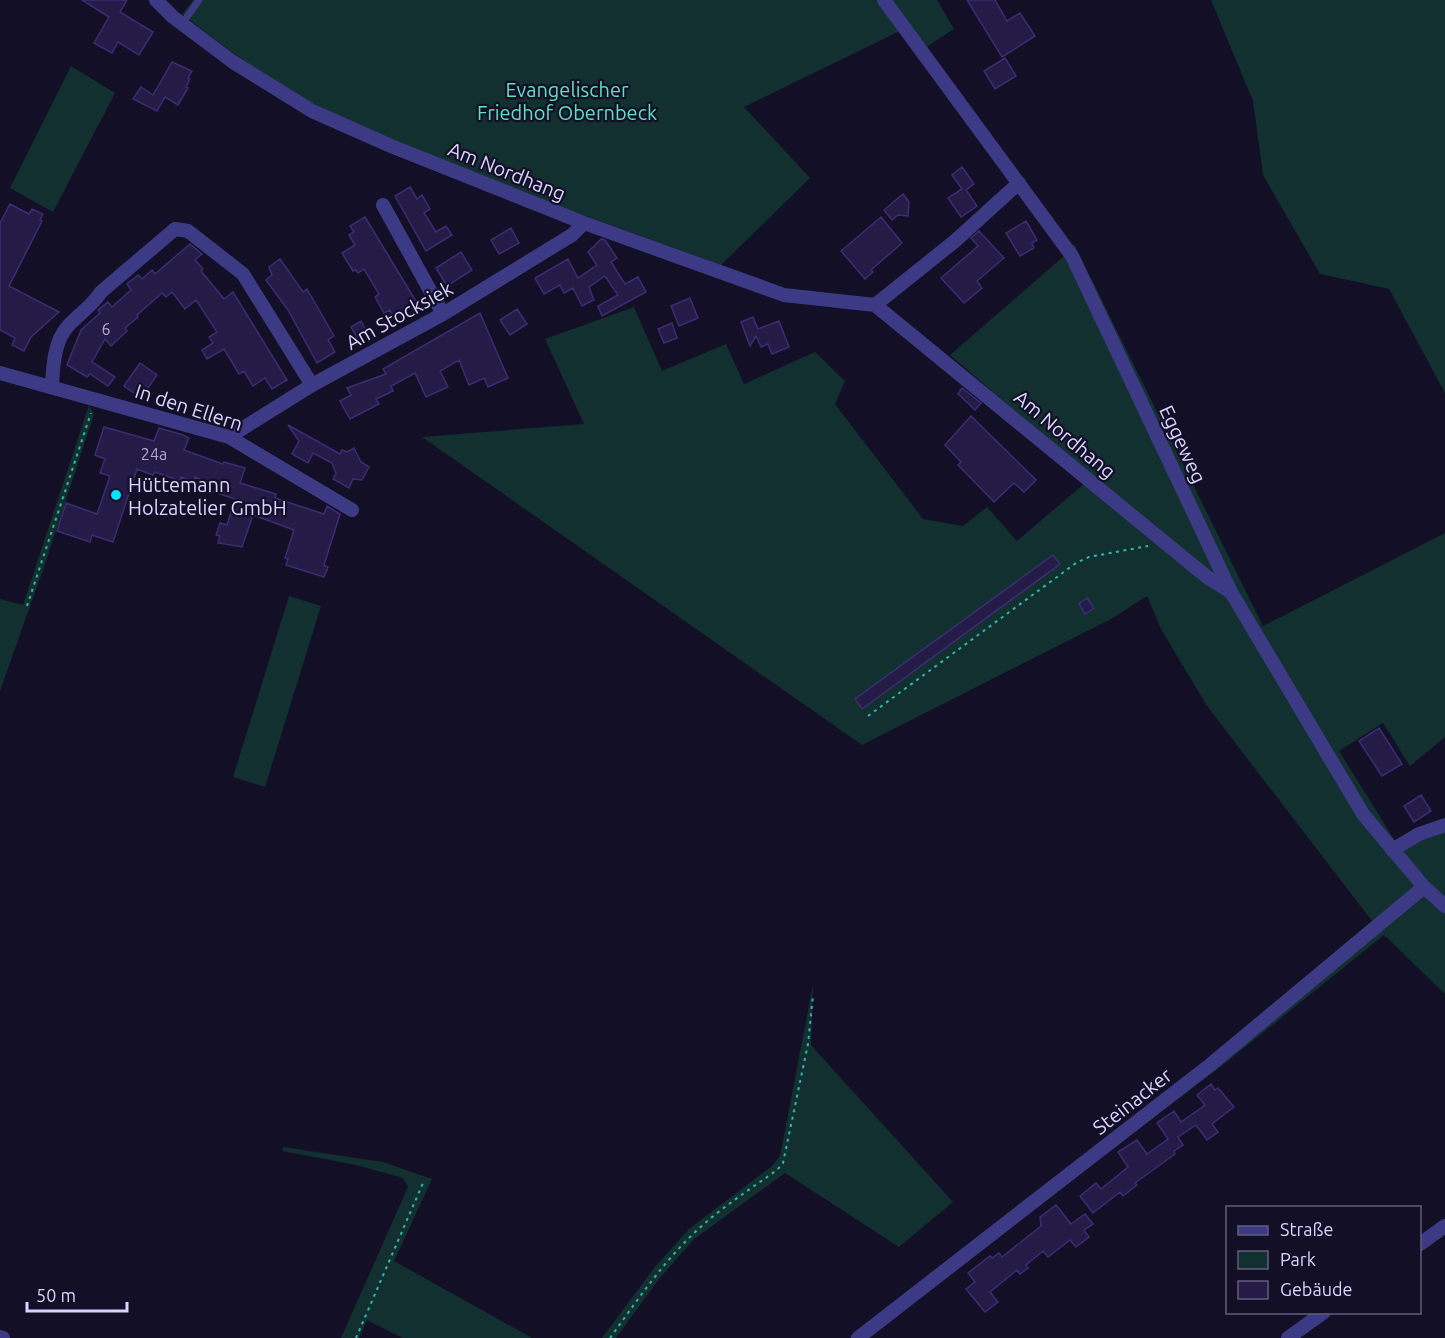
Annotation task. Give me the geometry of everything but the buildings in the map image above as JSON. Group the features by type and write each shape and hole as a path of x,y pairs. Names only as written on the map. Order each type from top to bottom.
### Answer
{"street":[{"name":"Am Nordhang","path":"156,0 182,24 233,62 312,111 391,146 584,223 784,295 875,305 1207,577 1231,591"},
{"name":"Eggeweg","path":"884,0 1072,256 1231,591 1363,814 1424,887 1445,906"},
{"path":"875,305 955,241 1019,183"},
{"path":"382,205 443,314"},
{"name":"Am Stocksiek","path":"229,437 312,385 443,314 572,235 584,223"},
{"path":"52,386 54,363 62,334 67,327 94,303 101,292 175,229 188,231 243,274 312,385"},
{"name":"In den Ellern","path":"0,373 229,437 352,510"},
{"path":"1392,850 1419,834 1445,825"},
{"name":"Steinacker","path":"858,1338 1210,1065 1424,887"},
{"path":"1421,1243 1445,1226"},
{"path":"1288,1338 1321,1314"}],"lane":[{"path":"182,24 199,0"}],"path":[{"path":"27,606 96,399"},
{"path":"868,716 1076,563 1089,557 1166,542"},
{"path":"610,1338 656,1275 692,1235 783,1163 806,1055 813,995"},
{"path":"356,1338 423,1183"}],"green space":[{"name":"Evangelischer Friedhof Obernbeck","path":"193,0 937,0 954,29 925,48 908,27 744,107 810,178 721,265 467,172 300,97 265,75 182,14"},
{"path":"1211,0 1445,0 1445,393 1389,289 1320,274 1263,175 1253,101"},
{"path":"71,66 115,93 53,212 10,188"},
{"path":"1074,244 1263,626 1445,533 1445,737 1410,766 1383,723 1339,751 1397,844 1445,822 1445,994 1384,935 1219,1068 863,1338 849,1338 1206,1060 1372,921 1207,706 1161,629 1147,596 1111,619 862,745 422,437 584,424 545,339 634,307 662,371 726,344 744,384 815,352 845,381 835,404 923,519 963,526 987,507 1017,541 1092,477 950,355 1064,256"},
{"path":"89,405 94,414 45,564 0,691 0,599 23,605"},
{"path":"289,596 321,606 265,787 233,777"},
{"path":"813,985 811,1045 953,1202 899,1247 785,1173 694,1239 659,1279 616,1338 602,1338 654,1268 689,1229 772,1166 780,1156"},
{"path":"283,1147 383,1162 432,1179 394,1261 532,1338 403,1338 367,1320 359,1338 341,1338 408,1187 403,1178 356,1165 282,1151"}],"place":[{"name":"Hüttemann Holzatelier GmbH","path":"116,495"}]}
